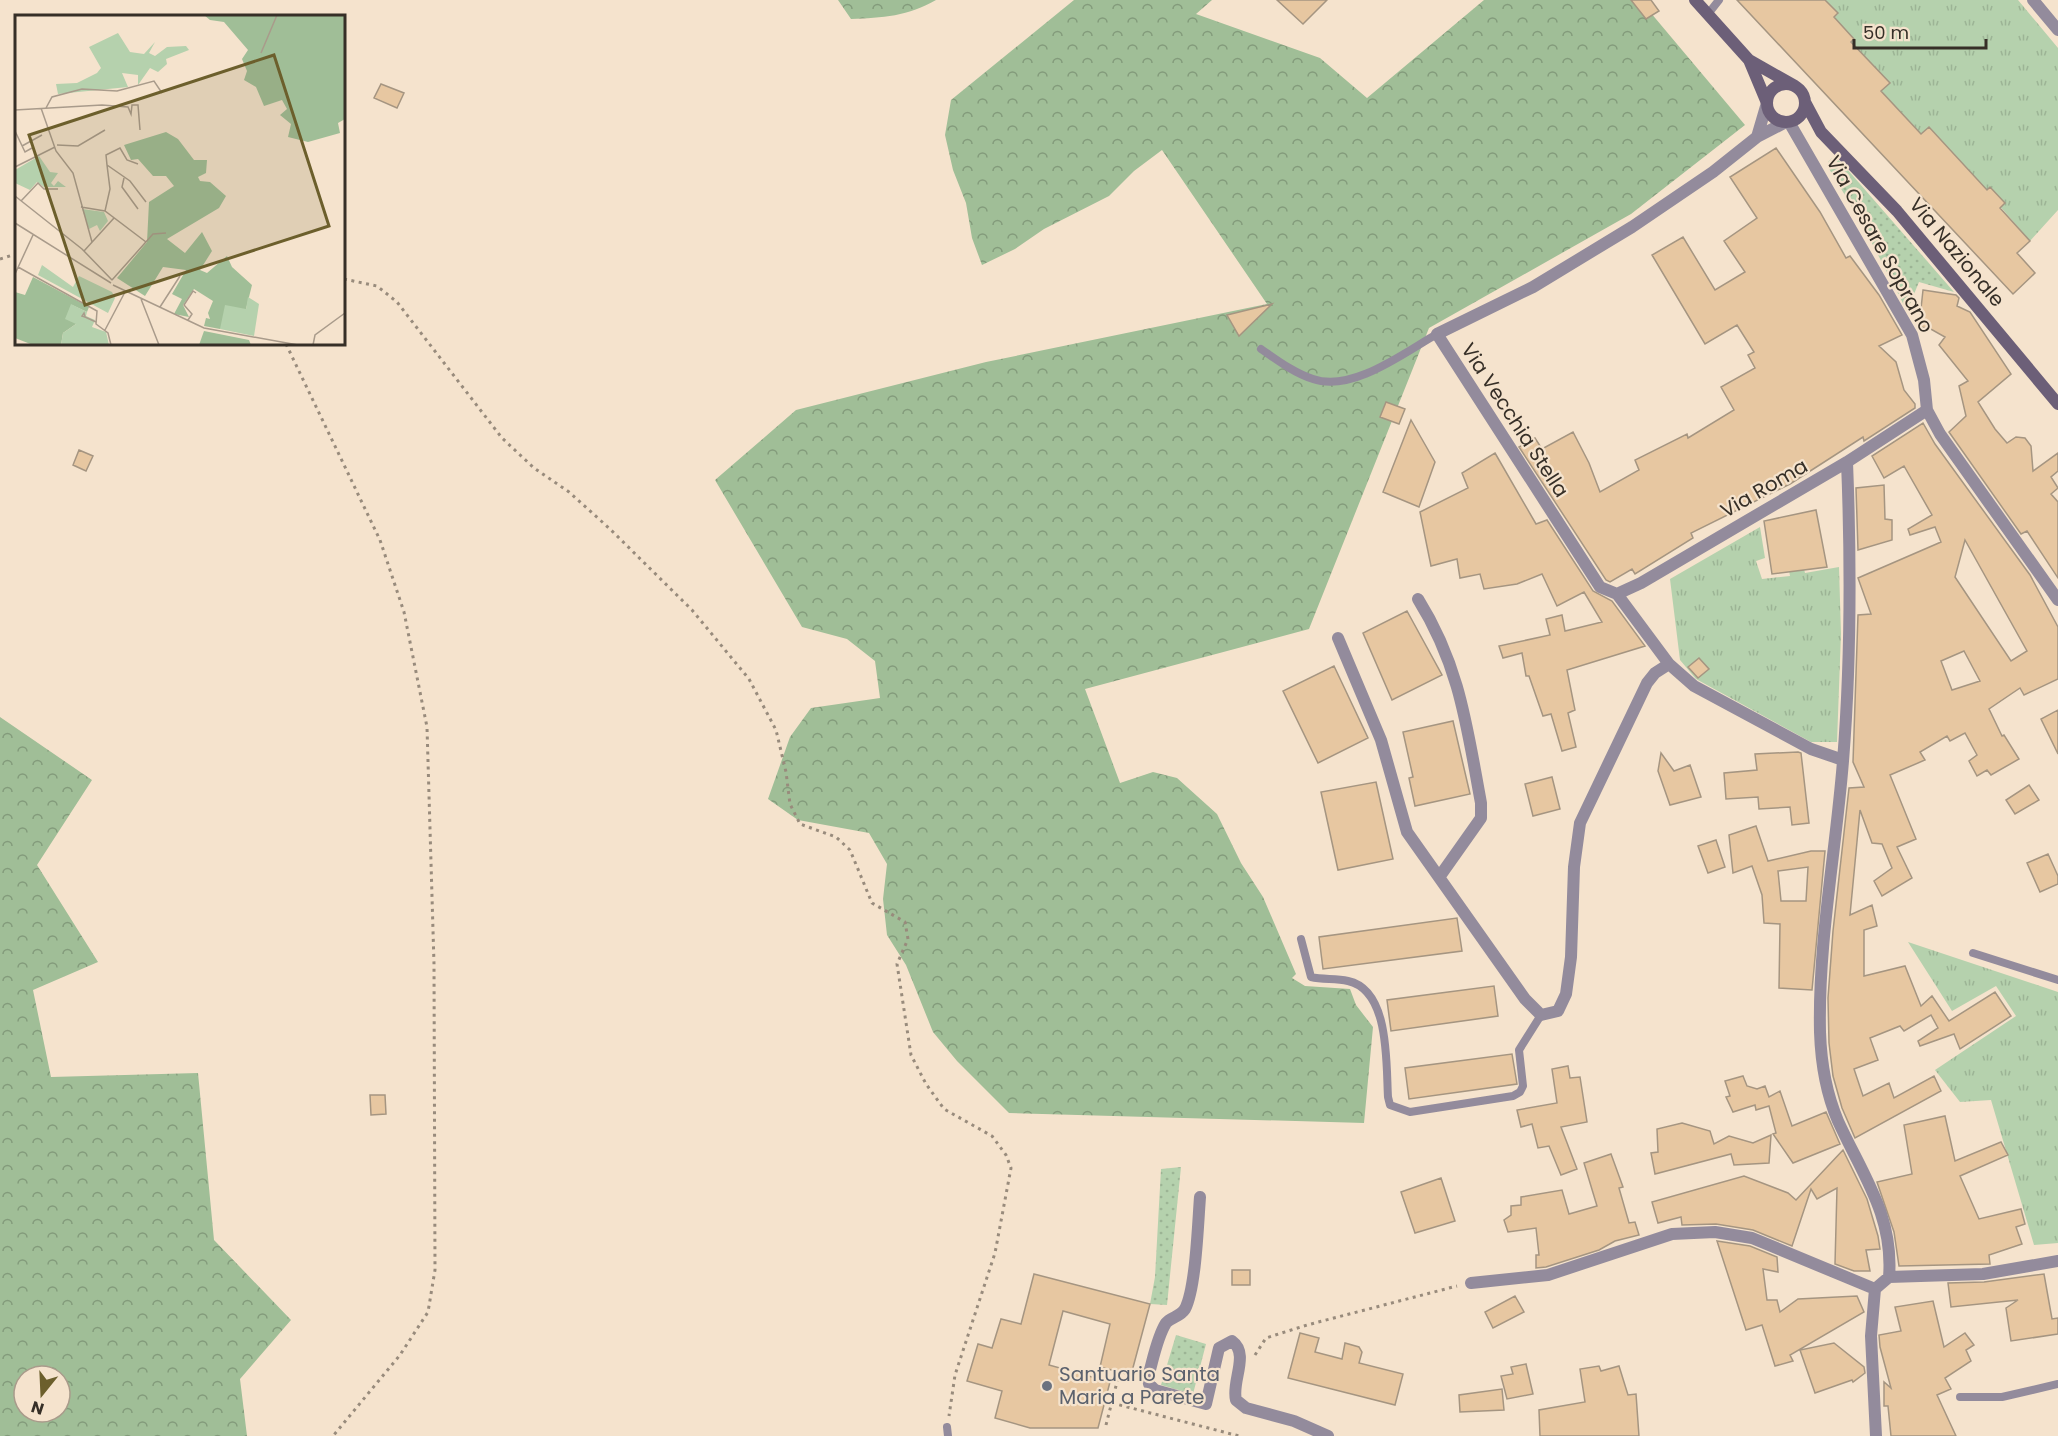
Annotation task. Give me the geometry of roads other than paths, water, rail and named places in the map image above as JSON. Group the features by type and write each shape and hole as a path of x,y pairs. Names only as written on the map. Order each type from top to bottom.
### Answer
{"main road":[{"name":"Via Nazionale","path":"1695,0 1749,60 1795,86 1804,95 1805,102 1821,132 1898,211 2058,404"},
{"name":"Via Nazionale","path":"1749,60 1775,118 1821,132"},
{"path":"1767,103 1771,91 1776,86 1782,83 1795,86"},
{"path":"1789,121 1802,114 1805,102"}],"street":[{"path":"2033,0 2058,30"},
{"path":"1757,137 1767,103"},
{"name":"Via Vecchia Stella","path":"1789,121 1757,137 1713,172 1632,227 1533,287 1437,334 1600,587 1617,594 1669,664 1694,686 1811,750 1843,760"},
{"name":"Via Cesare Soprano","path":"1789,121 1912,335 1924,380 1927,410 1940,434 2058,600"},
{"name":"Via Roma","path":"1617,594 1641,583 1846,462 1927,410"},
{"path":"1846,462 1850,566 1843,760 1824,955 1820,1032 1823,1069 1838,1120 1883,1217 1890,1247 1888,1277 1875,1290 1870,1336 1876,1436"},
{"path":"1418,599 1433,623 1461,693 1481,803 1481,818 1440,876"},
{"path":"1338,638 1381,740 1407,832 1525,999 1541,1015 1558,1011 1566,994 1571,957 1574,867 1580,823 1647,683 1655,673 1669,664"},
{"path":"1200,1197 1196,1252 1186,1304 1181,1313 1167,1322 1165,1326 1149,1371 1149,1384 1155,1390 1206,1404 1219,1348 1232,1341 1238,1347 1240,1356 1235,1389 1236,1400 1246,1408 1294,1421 1328,1436"},
{"path":"1471,1283 1548,1275 1672,1234 1715,1232 1752,1238 1875,1290"},
{"path":"1888,1277 1983,1274 2058,1261"}],"lane":[{"path":"1708,14 1719,0"},
{"path":"1261,349 1291,369 1316,381 1344,380 1365,375 1437,334"},
{"path":"1301,939 1311,976 1325,980 1349,981 1362,988 1374,1000 1381,1022 1388,1097 1390,1105 1397,1109 1410,1113 1513,1096 1520,1092 1523,1086 1520,1050 1541,1015"},
{"path":"1973,953 2058,980"},
{"path":"1960,1397 2002,1397 2058,1384"}],"place":[{"name":"Santuario Santa Maria a Parete","path":"1047,1386"}]}
